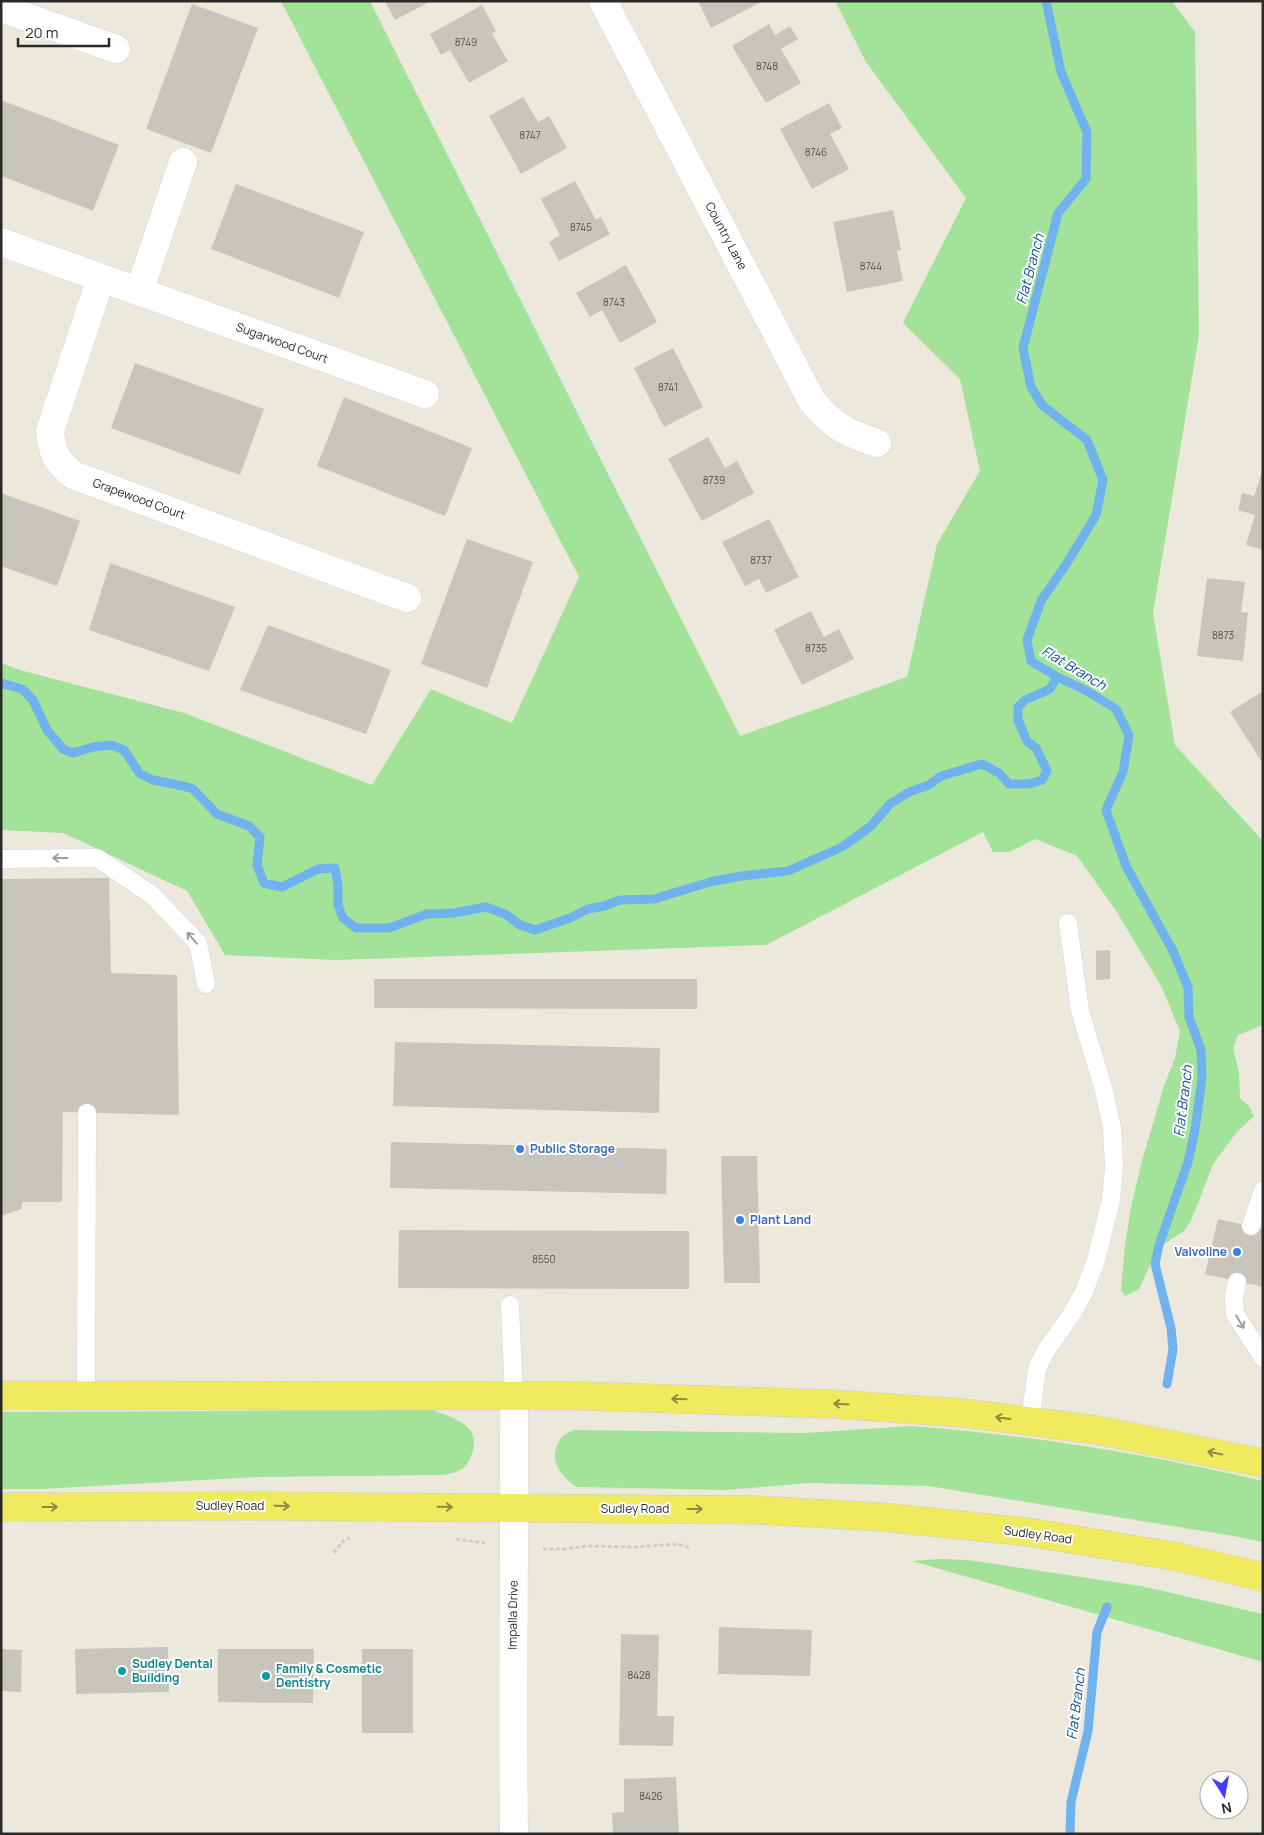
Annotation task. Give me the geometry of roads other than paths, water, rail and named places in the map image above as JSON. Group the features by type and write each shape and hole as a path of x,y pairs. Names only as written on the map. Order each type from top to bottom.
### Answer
{"main road":[{"path":"1,1395 581,1396 832,1404 963,1413 1097,1430 1263,1462"},
{"name":"Sudley Road","path":"1,1507 250,1506 757,1510 882,1517 1028,1532 1173,1556 1263,1577"}],"street":[{"name":"Country Lane","path":"603,1 812,401 827,418 841,429 877,443"},
{"path":"1,8 116,49"},
{"path":"139,292 183,162"},
{"name":"Sugarwood Court","path":"1,242 426,394"},
{"name":"Grapewood Court","path":"101,278 50,431 52,448 59,464 73,475 406,598"},
{"name":"Impalla Drive","path":"514,1396 515,1508 512,1691 514,1834"}],"lane":[{"path":"1,859 98,858 152,895 198,943 206,984"},
{"path":"1030,1421 1037,1368 1045,1352 1071,1315 1084,1292 1096,1260 1111,1200 1114,1167 1112,1127 1103,1087 1080,1011 1068,923"},
{"path":"86,1394 87,1113"},
{"path":"1252,1226 1263,1190"},
{"path":"1237,1282 1234,1297 1235,1314 1263,1358"},
{"path":"510,1305 514,1396"}],"waterway":[{"name":"Flat Branch","path":"1046,1 1061,72 1087,132 1086,179 1058,213 1023,348 1031,387 1043,406 1087,440 1103,480 1096,515 1041,601 1027,640 1031,661 1116,709 1129,735 1123,772 1106,810 1126,866 1173,951 1188,987 1189,1017 1201,1050 1202,1078 1195,1130 1188,1162 1159,1245 1155,1264 1171,1328 1173,1349 1167,1384"},
{"path":"1,683 22,689 33,700 47,730 63,749 73,753 93,747 111,745 124,750 140,774 153,780 193,789 217,814 249,826 260,837 257,865 264,883 282,887 318,869 335,868 338,885 338,905 343,918 356,928 389,928 427,914 454,913 486,907 505,914 520,925 535,930 570,918 588,909 620,900 654,899 710,882 741,876 788,871 842,847 870,827 890,804 909,792 929,785 941,776 982,764 999,773 1009,784 1029,784 1042,780 1047,771 1036,748 1027,741 1018,720 1018,707 1025,700 1050,689 1057,677"},
{"name":"Flat Branch","path":"1070,1834 1071,1802 1088,1731 1097,1632 1107,1607"}],"place":[{"name":"Public Storage","path":"520,1149"},
{"name":"Plant Land","path":"740,1220"},
{"name":"Valvoline","path":"1237,1252"},
{"name":"Sudley Dental Building","path":"122,1671"},
{"name":"Family & Cosmetic Dentistry","path":"266,1676"}]}
